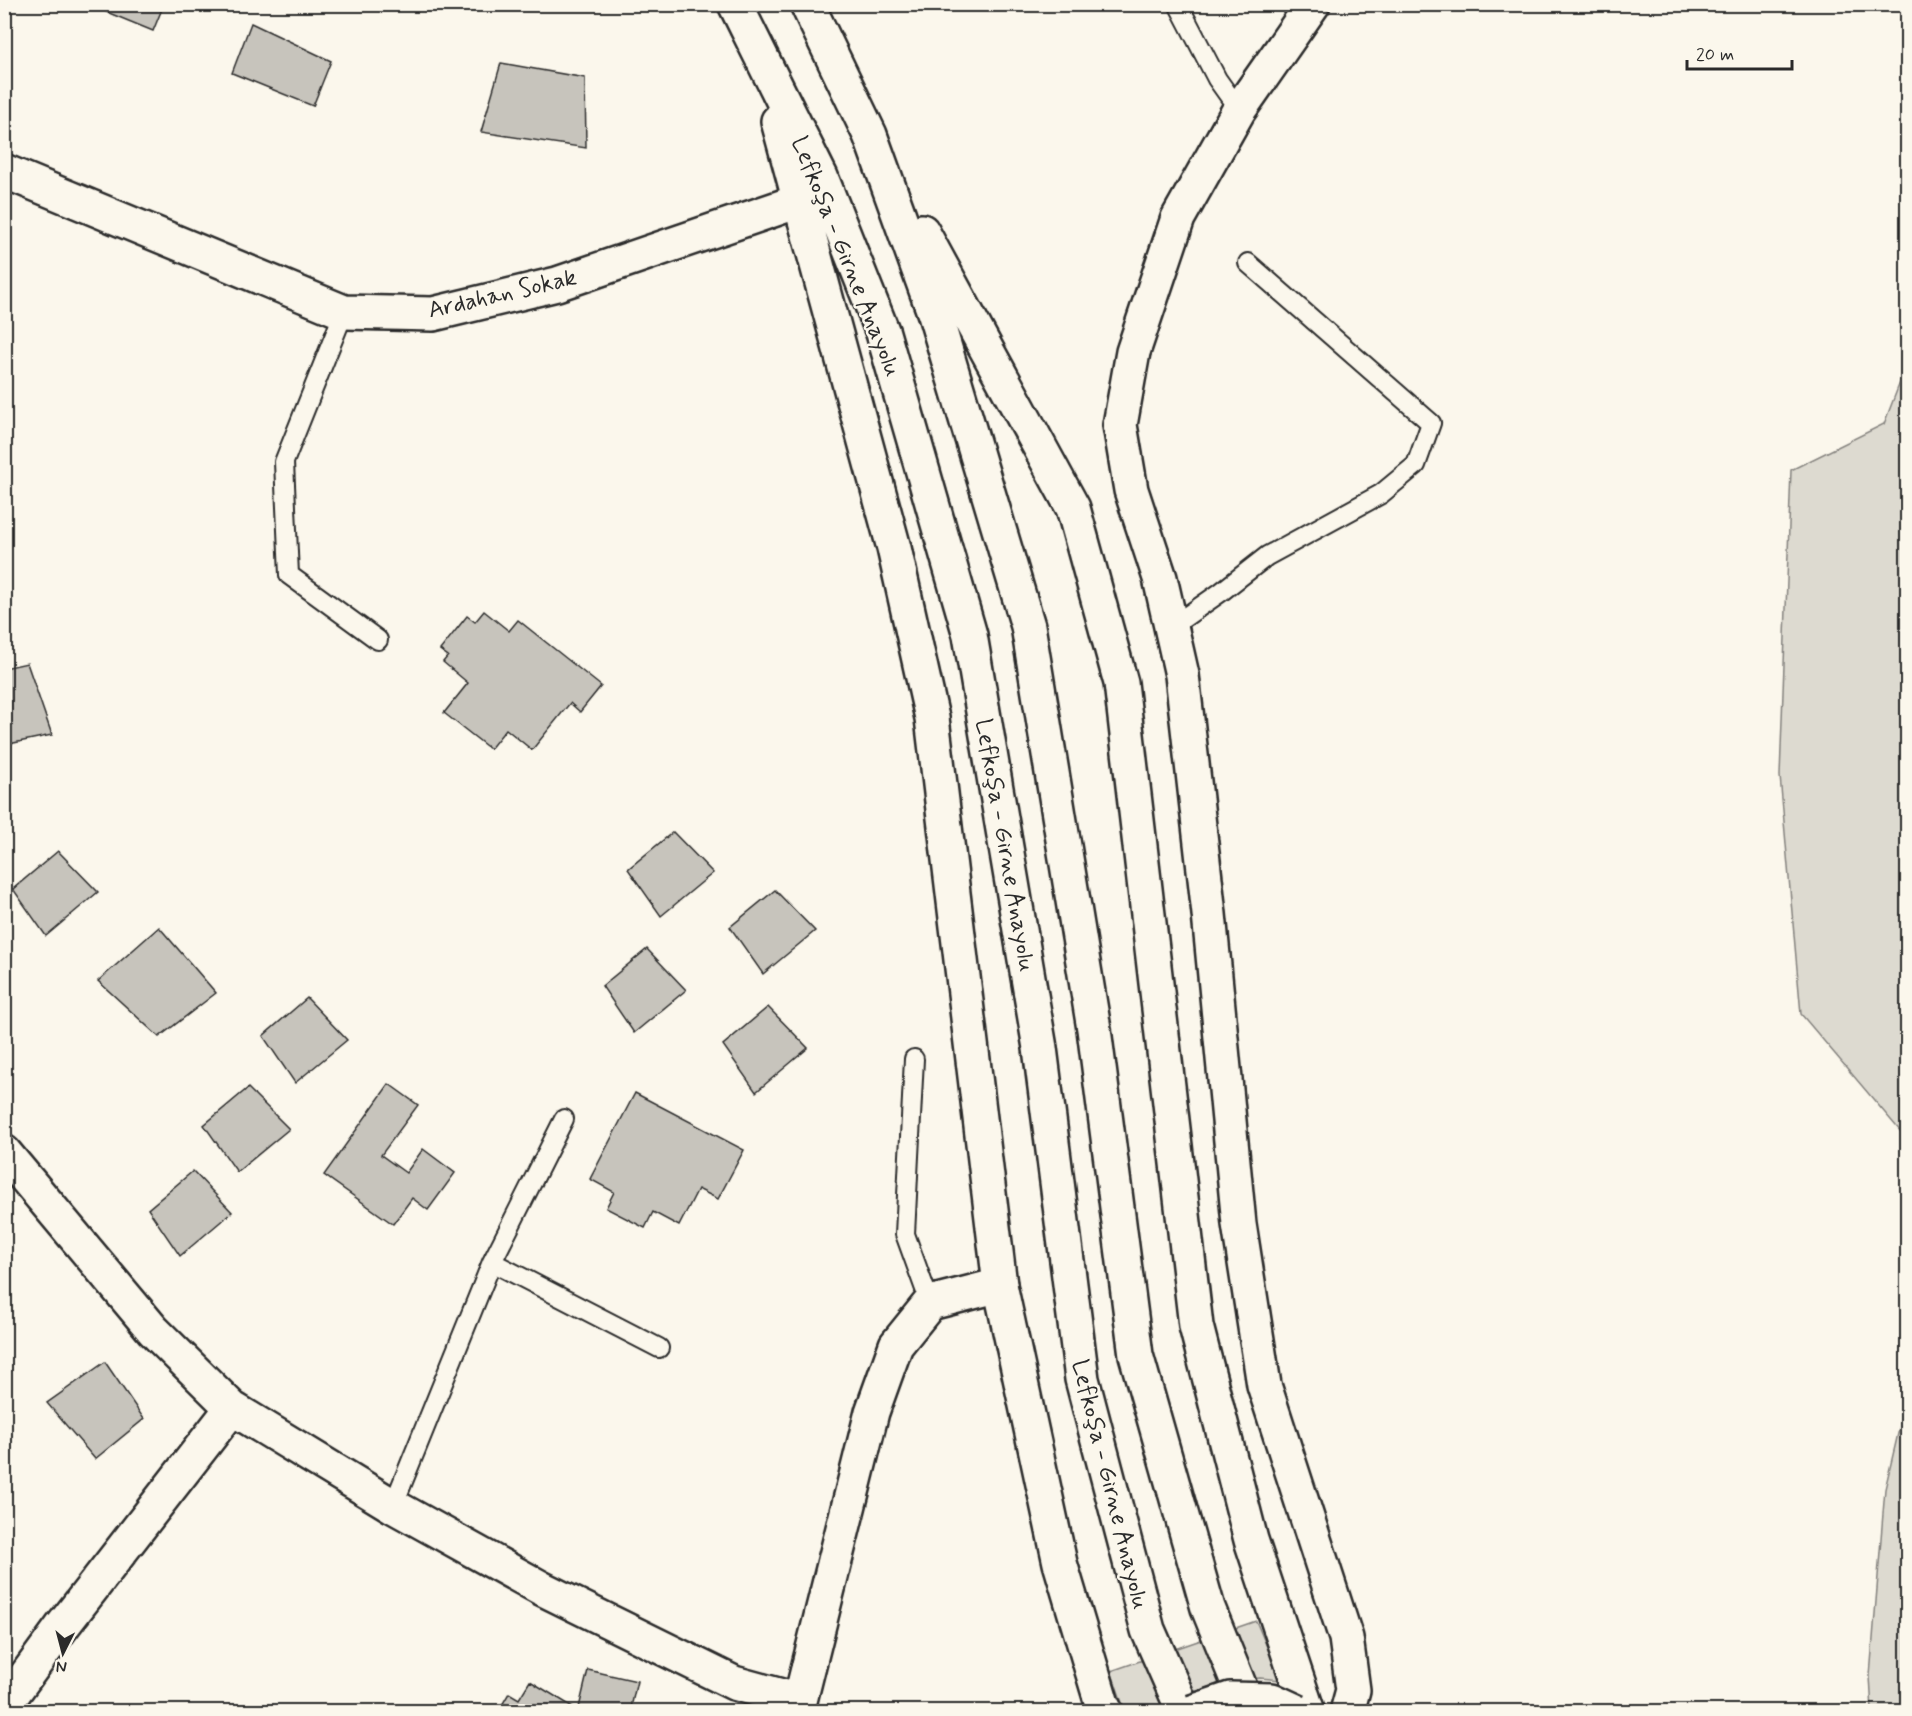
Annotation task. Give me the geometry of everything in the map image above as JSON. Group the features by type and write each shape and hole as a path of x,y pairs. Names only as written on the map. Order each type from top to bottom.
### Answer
{"main road":[{"name":"Lefkoşa - Girne Anayolu","path":"735,4 821,177 883,333 970,635 1040,1048 1082,1379 1148,1630 1184,1712"},
{"path":"807,4 870,135 1072,508 1082,541 1121,683 1196,1326 1251,1540 1308,1712"},
{"path":"1313,4 1239,110 1178,218 1133,352 1120,425 1131,490 1160,578 1182,675 1239,1224 1264,1385 1346,1638 1353,1690 1347,1712"},
{"path":"764,63 798,201 894,548 932,718 1000,1286 1060,1563 1106,1712"},
{"path":"870,135 935,315 1029,626 1094,1029 1136,1355 1208,1608 1250,1712"},
{"name":"Ardahan Sokak","path":"4,171 344,312 433,314 546,286 798,201"},
{"path":"4,1152 153,1330 232,1408 393,1506 542,1588 734,1683 799,1708 872,1412 896,1345 930,1303 1000,1286"},
{"path":"4,1706 61,1628 232,1408"},
{"path":"1192,1712 1230,1699 1272,1700 1298,1712"}],"lane":[{"path":"1178,4 1217,79 1239,110"},
{"path":"1171,627 1267,556 1381,494 1416,465 1431,423 1248,263"},
{"path":"344,312 284,462 289,575 378,640"},
{"path":"914,1059 905,1234 930,1303"},
{"path":"393,1506 492,1262 564,1119"},
{"path":"492,1262 659,1348"}],"shaded area":[{"path":"1907,364 1907,1139 1801,1014 1780,776 1791,470 1884,424"},
{"path":"1907,1395 1907,1711 1872,1711 1870,1676 1885,1489"},
{"path":"1256,1621 1281,1680 1260,1678 1222,1682 1189,1695 1165,1711 1125,1711 1111,1671"}],"building":[{"path":"87,4 164,4 153,31"},
{"path":"251,23 331,61 313,106 232,73"},
{"path":"501,63 585,78 586,148 481,132"},
{"path":"484,611 509,631 518,620 601,686 580,712 570,703 532,750 506,729 490,749 444,713 468,683 443,662 448,656 440,650 467,616 475,622"},
{"path":"27,663 52,735 4,745 4,668"},
{"path":"673,832 713,873 661,916 628,869"},
{"path":"58,851 98,892 46,936 13,889"},
{"path":"775,890 815,931 763,974 730,927"},
{"path":"159,927 216,993 159,1037 98,981"},
{"path":"647,949 686,990 634,1033 602,986"},
{"path":"307,998 347,1040 295,1083 263,1036"},
{"path":"768,1007 808,1048 756,1092 723,1045"},
{"path":"389,1084 418,1105 381,1155 406,1173 423,1149 455,1173 428,1210 412,1198 393,1224 324,1175"},
{"path":"248,1088 289,1129 237,1172 204,1125"},
{"path":"635,1093 744,1150 718,1199 698,1189 679,1226 653,1212 645,1228 606,1208 614,1192 590,1179"},
{"path":"193,1171 232,1212 180,1256 148,1209"},
{"path":"105,1362 144,1419 95,1459 47,1403"},
{"path":"588,1670 637,1681 630,1712 578,1712"},
{"path":"530,1681 573,1707 570,1712 498,1712 509,1693 519,1699"}]}
